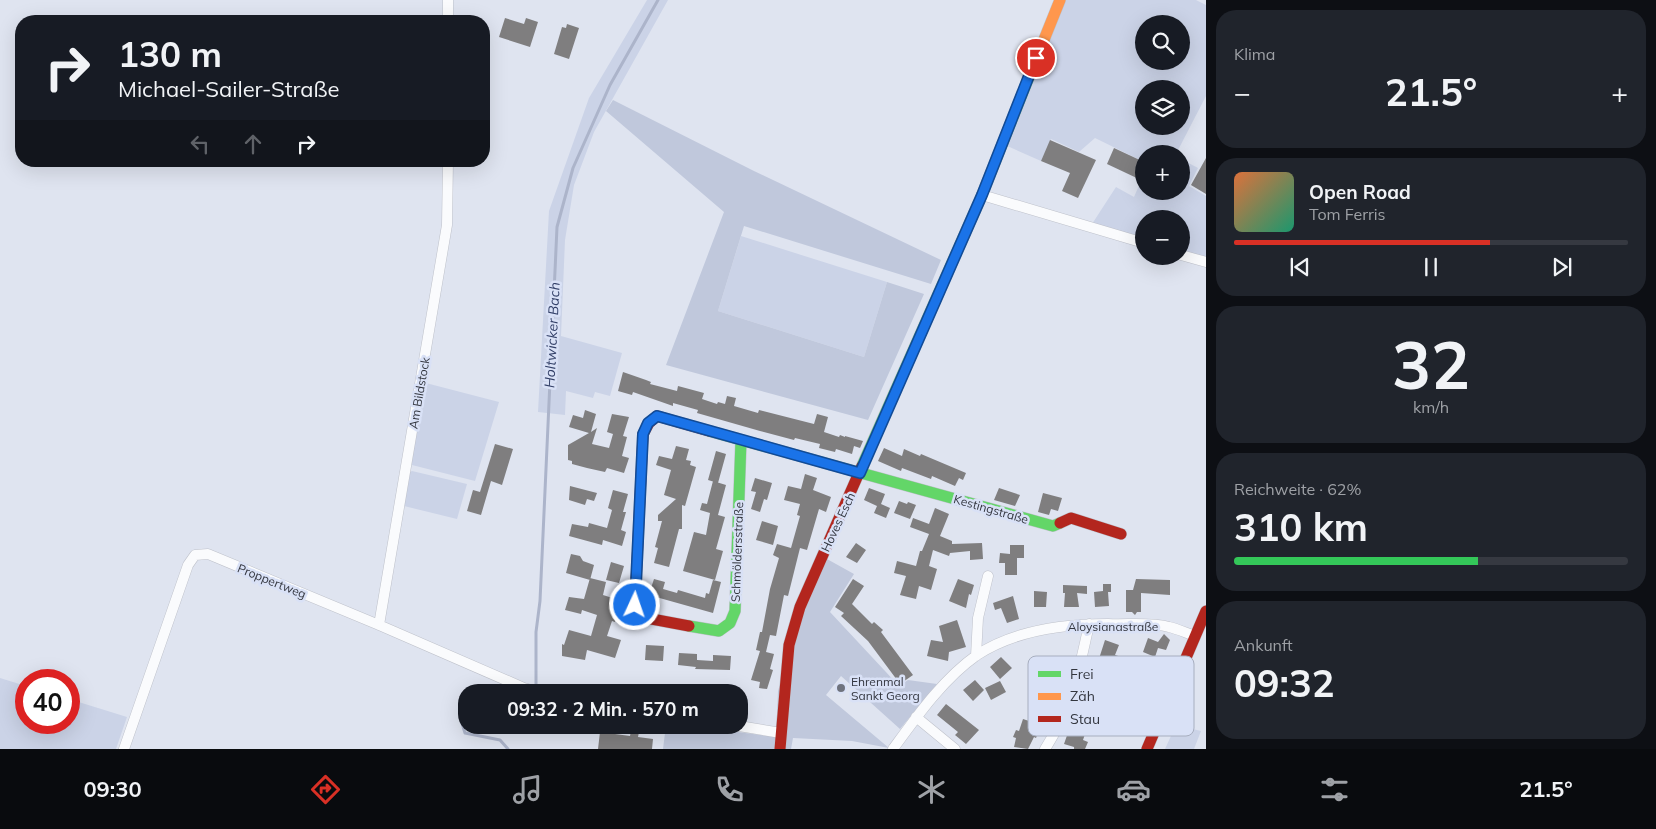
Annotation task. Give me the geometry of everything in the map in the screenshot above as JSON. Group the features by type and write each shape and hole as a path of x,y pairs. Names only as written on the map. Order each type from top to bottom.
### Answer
{"street":[{"path":"448,0 448,15"},
{"name":"Hoves Esch","path":"780,749 789,645 800,607 982,195 1060,0"},
{"name":"Am Bildstock","path":"379,625 447,225 448,167"},
{"path":"982,195 1135,240"},
{"path":"1190,258 1206,262"},
{"name":"Kestingstraße","path":"637,612 635,605 643,434 648,423 657,416 1054,526 1071,518 1120,534"},
{"name":"Schmöldersstraße","path":"637,612 641,618 648,620 719,631 727,628 732,622 735,611 741,440"},
{"name":"Proppertweg","path":"124,749 188,565 195,555 208,554 515,684"},
{"path":"976,656 978,618 988,576"},
{"path":"1186,656 1206,611"},
{"path":"1082,656 1089,624"},
{"name":"Aloysianastraße","path":"893,749 916,717 952,677 976,656 1008,640 1052,626 1089,624 1168,626 1194,636"},
{"path":"916,717 955,749"},
{"path":"748,728 781,733"},
{"path":"1045,749 1052,736"},
{"path":"1147,749 1152,736"}],"shaded area":[{"path":"647,0 668,0 594,132 574,185 565,240 561,336 622,353 610,396 595,392 593,398 566,391 565,415 538,412 549,211 589,98"},
{"path":"1064,0 1196,0 1206,5 1206,96 1190,127 1190,80 1135,80 1135,135 1186,135 1181,145 1135,145 1135,158 1095,138 1079,152 1051,139 1041,161 1005,145"},
{"path":"613,100 754,171 941,260 931,284 744,226 718,311 864,357 887,282 924,294 868,420 666,365 724,212 606,111"},
{"path":"1190,164 1198,168 1190,184"},
{"path":"1116,187 1134,197 1135,195 1135,200 1190,200 1190,187 1206,196 1206,257 1190,253 1190,210 1135,210 1135,236 1092,224"},
{"path":"741,236 887,282 864,357 718,311"},
{"path":"422,382 499,402 475,481 412,465 408,461"},
{"path":"412,471 467,484 457,519 404,506 406,474"},
{"path":"818,554 854,574 830,612 899,686 908,680 937,684 900,729 841,676 826,695 889,748 852,741 793,738 791,749 663,749 665,734 748,733 776,737 778,691"},
{"path":"0,678 15,683 15,734 80,734 80,702 127,717 116,749 0,749"},
{"path":"1194,729 1201,731 1194,749 1165,749 1171,736 1194,736"}],"building":[{"path":"505,18 524,24 526,18 538,22 530,47 499,37"},
{"path":"567,24 579,28 569,59 554,54 562,27 566,28"},
{"path":"1050,140 1096,160 1078,198 1062,191 1070,173 1041,161"},
{"path":"1114,148 1135,158 1135,177 1107,164"},
{"path":"1206,158 1206,194 1191,185"},
{"path":"623,372 651,382 650,384 677,391 678,386 704,393 702,399 717,404 718,402 725,404 727,396 736,398 734,406 758,413 759,410 814,424 817,414 828,417 824,432 863,441 860,448 854,446 852,454 836,449 835,452 819,448 820,444 795,438 794,440 760,431 697,413 698,410 673,403 673,406 633,392 632,395 618,391"},
{"path":"585,410 596,414 591,432 597,428 592,444 609,448 613,434 607,432 612,414 629,417 623,436 627,437 622,456 629,458 624,473 607,468 605,472 587,468 572,464 572,461 568,460 568,445 589,433 569,427 573,415 583,418"},
{"path":"495,444 513,449 502,485 491,481 481,515 467,511 473,490 480,492"},
{"path":"676,446 689,449 686,460 691,461 690,465 696,467 685,506 682,505 682,529 679,529 669,567 654,563 658,548 655,547 662,521 658,521 658,515 676,499 664,495 671,470 656,465 659,456 672,459"},
{"path":"884,448 902,456 904,449 920,456 921,454 966,473 963,480 959,478 955,486 932,476 931,479 902,468 901,471 878,461"},
{"path":"716,451 726,454 718,483 708,480"},
{"path":"805,474 817,478 813,490 831,497 826,512 819,509 807,550 800,548 788,596 784,595 776,636 770,635 766,652 774,654 770,669 773,670 767,689 759,688 760,682 751,680 760,651 756,650 779,558 773,555 777,544 791,548 800,516 797,515 800,504 784,500 788,486 801,489"},
{"path":"755,478 772,483 767,500 764,499 760,512 751,509 756,492 751,491"},
{"path":"713,481 726,485 718,515 725,517 716,549 723,551 715,580 683,571 694,532 706,535 710,513 700,510 702,503 707,504"},
{"path":"570,486 597,493 594,501 587,499 585,505 569,500"},
{"path":"869,488 885,494 881,504 890,508 886,518 874,513 877,506 864,500"},
{"path":"999,488 1020,495 1015,506 994,500"},
{"path":"613,490 628,494 623,512 626,512 621,530 626,532 622,546 603,540 602,545 569,536 572,524 588,527 589,523 607,528 612,510 608,508"},
{"path":"1043,493 1062,498 1058,511 1051,509 1049,515 1038,512"},
{"path":"899,501 916,505 910,519 894,513"},
{"path":"935,508 949,514 940,536 952,541 952,544 982,543 983,559 970,560 970,551 950,553 949,556 933,550 929,566 937,569 931,590 919,586 916,599 900,595 906,576 894,573 897,561 916,566 920,551 922,551 929,534 910,527 913,518 929,524"},
{"path":"762,521 778,526 773,545 756,540"},
{"path":"856,543 866,550 857,563 846,557"},
{"path":"1010,545 1024,545 1024,558 1017,558 1017,575 1005,575 1005,563 999,563 1000,553 1010,554"},
{"path":"571,554 580,556 583,561 594,565 590,580 566,573"},
{"path":"611,562 624,566 619,583 606,580"},
{"path":"590,578 606,582 603,595 622,601 615,622 612,621 607,636 621,640 615,658 587,650 585,660 562,656 562,644 564,645 569,630 591,636 597,615 582,610 581,614 565,610 569,597 584,599"},
{"path":"654,579 665,582 663,589 677,593 678,590 705,598 706,593 709,594 713,580 721,582 713,613 656,597 657,593 650,591"},
{"path":"853,579 864,586 852,604 872,624 874,622 883,630 881,632 913,675 900,684 868,641 841,616 844,613 835,607"},
{"path":"958,579 974,585 971,595 969,594 966,608 949,601"},
{"path":"1136,579 1170,580 1170,595 1141,593 1141,612 1137,612 1135,615 1132,612 1126,612 1126,590 1133,590"},
{"path":"1103,584 1111,584 1111,592 1108,592 1109,606 1095,607 1094,592 1103,591"},
{"path":"1063,585 1087,586 1087,594 1077,593 1079,607 1064,607 1065,593 1063,593"},
{"path":"1034,591 1047,592 1046,607 1034,607"},
{"path":"1013,596 1019,619 1007,623 1001,608 995,610 993,603"},
{"path":"957,620 966,647 949,652 948,661 927,656 931,640 943,642 939,626"},
{"path":"1164,634 1170,640 1166,650 1158,648 1155,656 1143,652 1148,638 1158,642"},
{"path":"1105,640 1119,645 1115,655 1118,656 1100,656"},
{"path":"646,645 664,646 663,661 645,660"},
{"path":"679,653 697,654 697,660 713,661 713,655 731,656 730,670 695,669 696,667 678,665"},
{"path":"1001,657 1012,668 1000,679 990,667"},
{"path":"975,680 984,690 973,701 963,690"},
{"path":"1000,681 1006,692 991,700 985,688"},
{"path":"946,704 979,730 966,744 955,735 958,732 937,715"},
{"path":"1023,719 1028,721 1028,736 1037,736 1036,738 1034,737 1028,749 1014,747 1016,738 1013,737 1016,730 1019,731"},
{"path":"600,734 630,736 630,734 639,734 638,737 653,739 652,749 598,749"},
{"path":"1067,736 1084,736 1083,740 1088,742 1085,749 1074,749 1074,747 1064,744"}],"waterway":[{"name":"Holtwicker Bach","path":"536,684 536,632 540,601 557,227 573,168 610,85 658,0"},
{"name":"Holtwicker Bach","path":"470,734 500,740 508,749"}],"traffic: fast":[{"path":"862,466 982,195 1029,77"},
{"path":"709,431 1053,526 1060,523"},
{"path":"689,626 719,631 730,623 735,611 741,440"}],"traffic: slow":[{"path":"1029,77 1060,0"}],"traffic: jam":[{"path":"689,626 641,617 635,605 643,434 649,423 657,416 709,431"},
{"path":"780,749 789,645 800,607 862,466"},
{"path":"1060,523 1071,518 1121,534"},
{"path":"1187,656 1206,611"},
{"path":"1147,749 1153,736"}],"place":[{"name":"Ehrenmal Sankt Georg","path":"841,688"}],"route":[{"path":"635,605 643,434 648,423 657,416 860,473 982,195 1036,58"}]}
